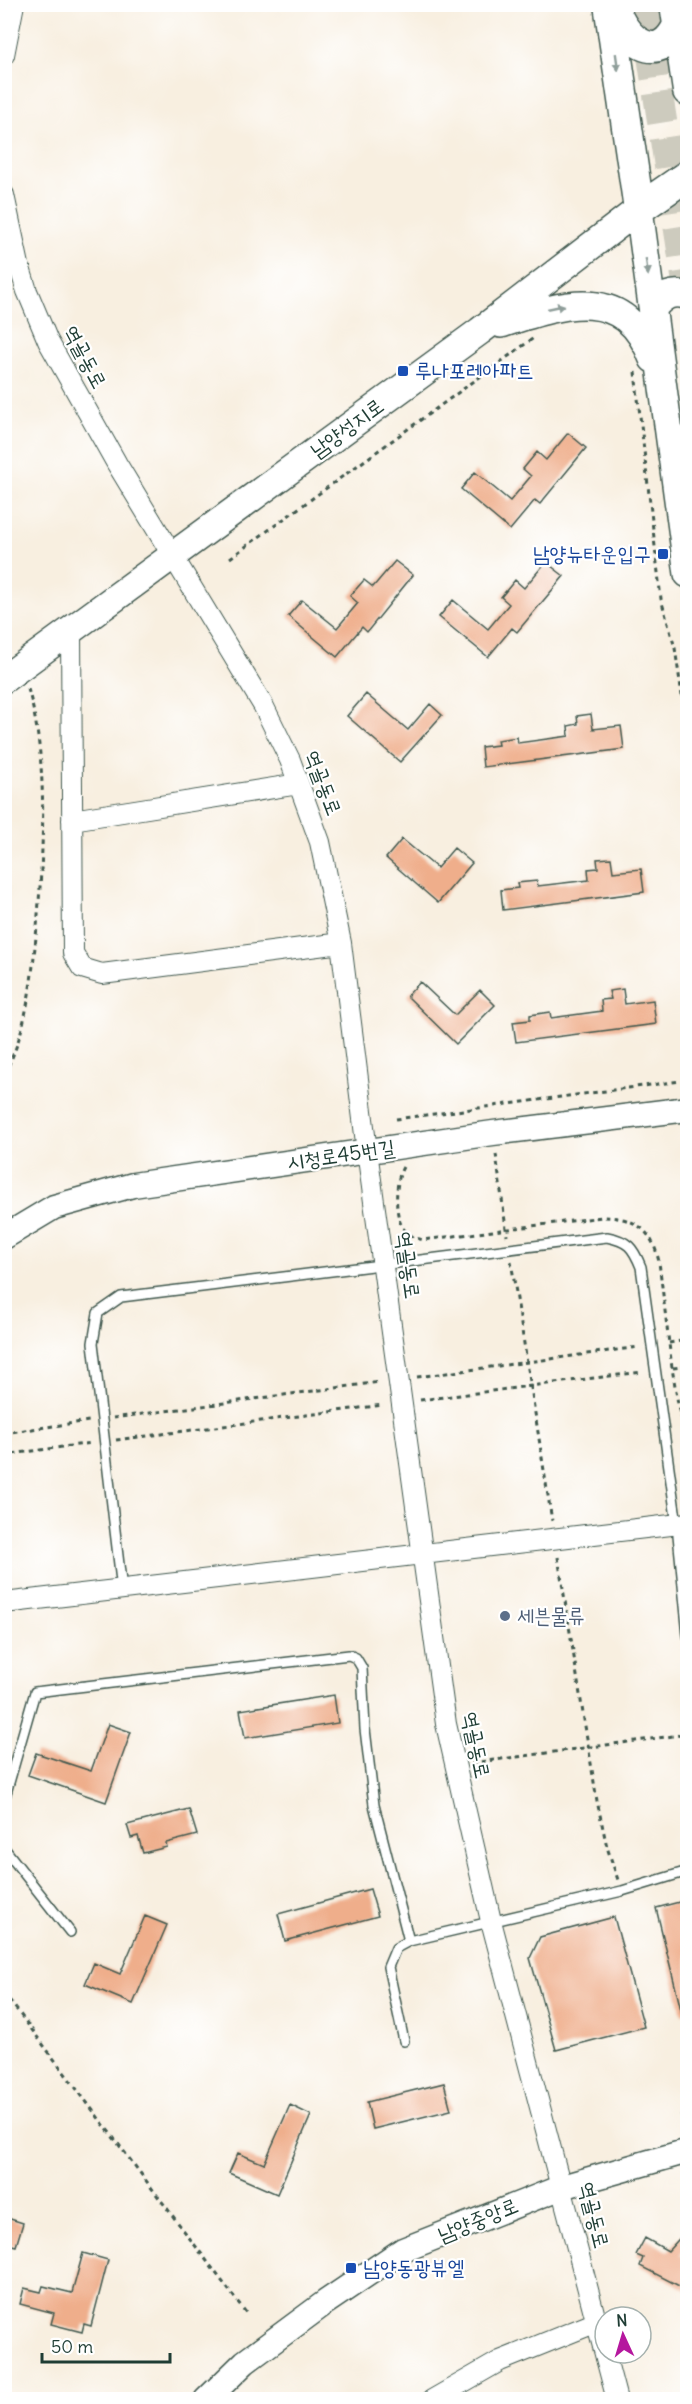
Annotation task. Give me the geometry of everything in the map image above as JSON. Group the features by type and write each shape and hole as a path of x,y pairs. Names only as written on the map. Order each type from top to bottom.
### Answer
{"main road":[{"path":"611,4 627,35 637,43 657,48 667,43 673,36 682,10"},
{"path":"611,4 687,574"},
{"path":"682,10 687,91"},
{"name":"남양성지로","path":"9,676 480,331 687,175"},
{"path":"653,308 661,298 671,293 687,296"},
{"path":"480,331 553,307 575,303 596,305 612,310 639,330 648,347 660,381"}],"street":[{"path":"4,55 14,4"},
{"name":"역골동로","path":"4,195 11,234 27,291 48,341 172,556 193,586 263,705 299,784 323,852 341,943 367,1151 446,1724 491,1921 593,2307"},
{"path":"71,632 73,953 82,968 102,974 341,943"},
{"path":"72,820 299,784"},
{"name":"시청로45번길","path":"4,1237 54,1207 133,1185 367,1151 687,1109"},
{"path":"4,1603 682,1524"},
{"name":"남양중앙로","path":"206,2400 254,2356 326,2302 404,2250 562,2187 687,2151"},
{"path":"432,2400 500,2361 593,2324"},
{"name":"역골동로","path":"608,2365 617,2400"}],"lane":[{"path":"122,1590 93,1342 99,1313 121,1297 607,1237 624,1240 636,1254 641,1267 651,1345 682,1524 687,1636"},
{"path":"5,1793 35,1692 349,1655 356,1658 362,1668 365,1729 374,1805 409,1941"},
{"path":"4,1848 70,1932"},
{"path":"404,2041 388,1967 396,1948 409,1941 622,1891 687,1871"}],"path":[{"path":"230,558 543,332"},
{"path":"633,368 637,378 661,599 675,648 687,736"},
{"path":"4,1074 12,1060 31,987 40,887 42,801 35,712"},
{"path":"396,1119 687,1080"},
{"path":"4,1433 687,1341"},
{"path":"4,1455 687,1366"},
{"path":"455,1765 687,1734"},
{"path":"4,1993 247,2314"},
{"path":"680,2116 687,2114"}],"building":[{"path":"568,433 586,448 540,504 535,500 510,530 461,489 475,472 510,501 531,476 523,469 537,452 546,460"},
{"path":"395,561 413,575 367,632 362,627 337,657 288,616 302,600 337,628 358,603 350,596 364,580 373,587"},
{"path":"546,562 564,576 517,632 512,628 488,657 439,617 453,600 488,629 509,604 501,597 515,580 524,588"},
{"path":"366,694 408,730 430,704 442,715 400,762 347,716"},
{"path":"591,714 593,729 621,726 624,749 483,767 481,747 498,745 497,740 517,737 518,743 569,736 568,726 578,724 577,716"},
{"path":"402,839 437,868 454,848 472,863 438,903 386,858"},
{"path":"611,858 613,872 641,869 644,892 503,910 501,890 518,888 517,883 537,881 538,886 589,880 588,869 598,868 597,859"},
{"path":"420,982 455,1015 480,990 495,1005 456,1044 407,996"},
{"path":"623,989 625,1004 653,1000 656,1024 516,1042 513,1022 530,1020 530,1015 550,1012 551,1018 602,1011 601,1000 611,999 609,991"},
{"path":"334,1695 338,1723 245,1738 240,1710"},
{"path":"108,1724 131,1732 106,1802 28,1775 36,1753 91,1771"},
{"path":"189,1809 197,1835 166,1843 167,1847 143,1853 138,1836 131,1838 127,1825"},
{"path":"370,1889 378,1916 285,1941 278,1914"},
{"path":"687,1900 687,2013 682,2014 656,1908"},
{"path":"145,1916 167,1925 133,2004 85,1984 94,1963 120,1974"},
{"path":"614,1917 644,2027 556,2050 530,1958 540,1937"},
{"path":"444,2083 451,2110 373,2129 367,2102"},
{"path":"290,2105 311,2115 277,2194 229,2173 238,2153 264,2164"},
{"path":"4,2217 23,2223 16,2246 4,2243"},
{"path":"687,2230 687,2243 680,2255 687,2259 687,2290 640,2266 643,2258 636,2255 645,2238 668,2251"},
{"path":"83,2253 108,2260 91,2326 84,2324 82,2332 51,2324 54,2313 20,2304 24,2288 41,2292 43,2286 72,2293"}],"tunnel":[{"path":"644,4 688,289"}],"place":[{"name":"루나포레아파트","path":"403,371"},
{"name":"남양뉴타운입구","path":"663,554"},
{"name":"세븐물류","path":"505,1616"},
{"name":"남양동광뷰엘","path":"351,2268"}]}
